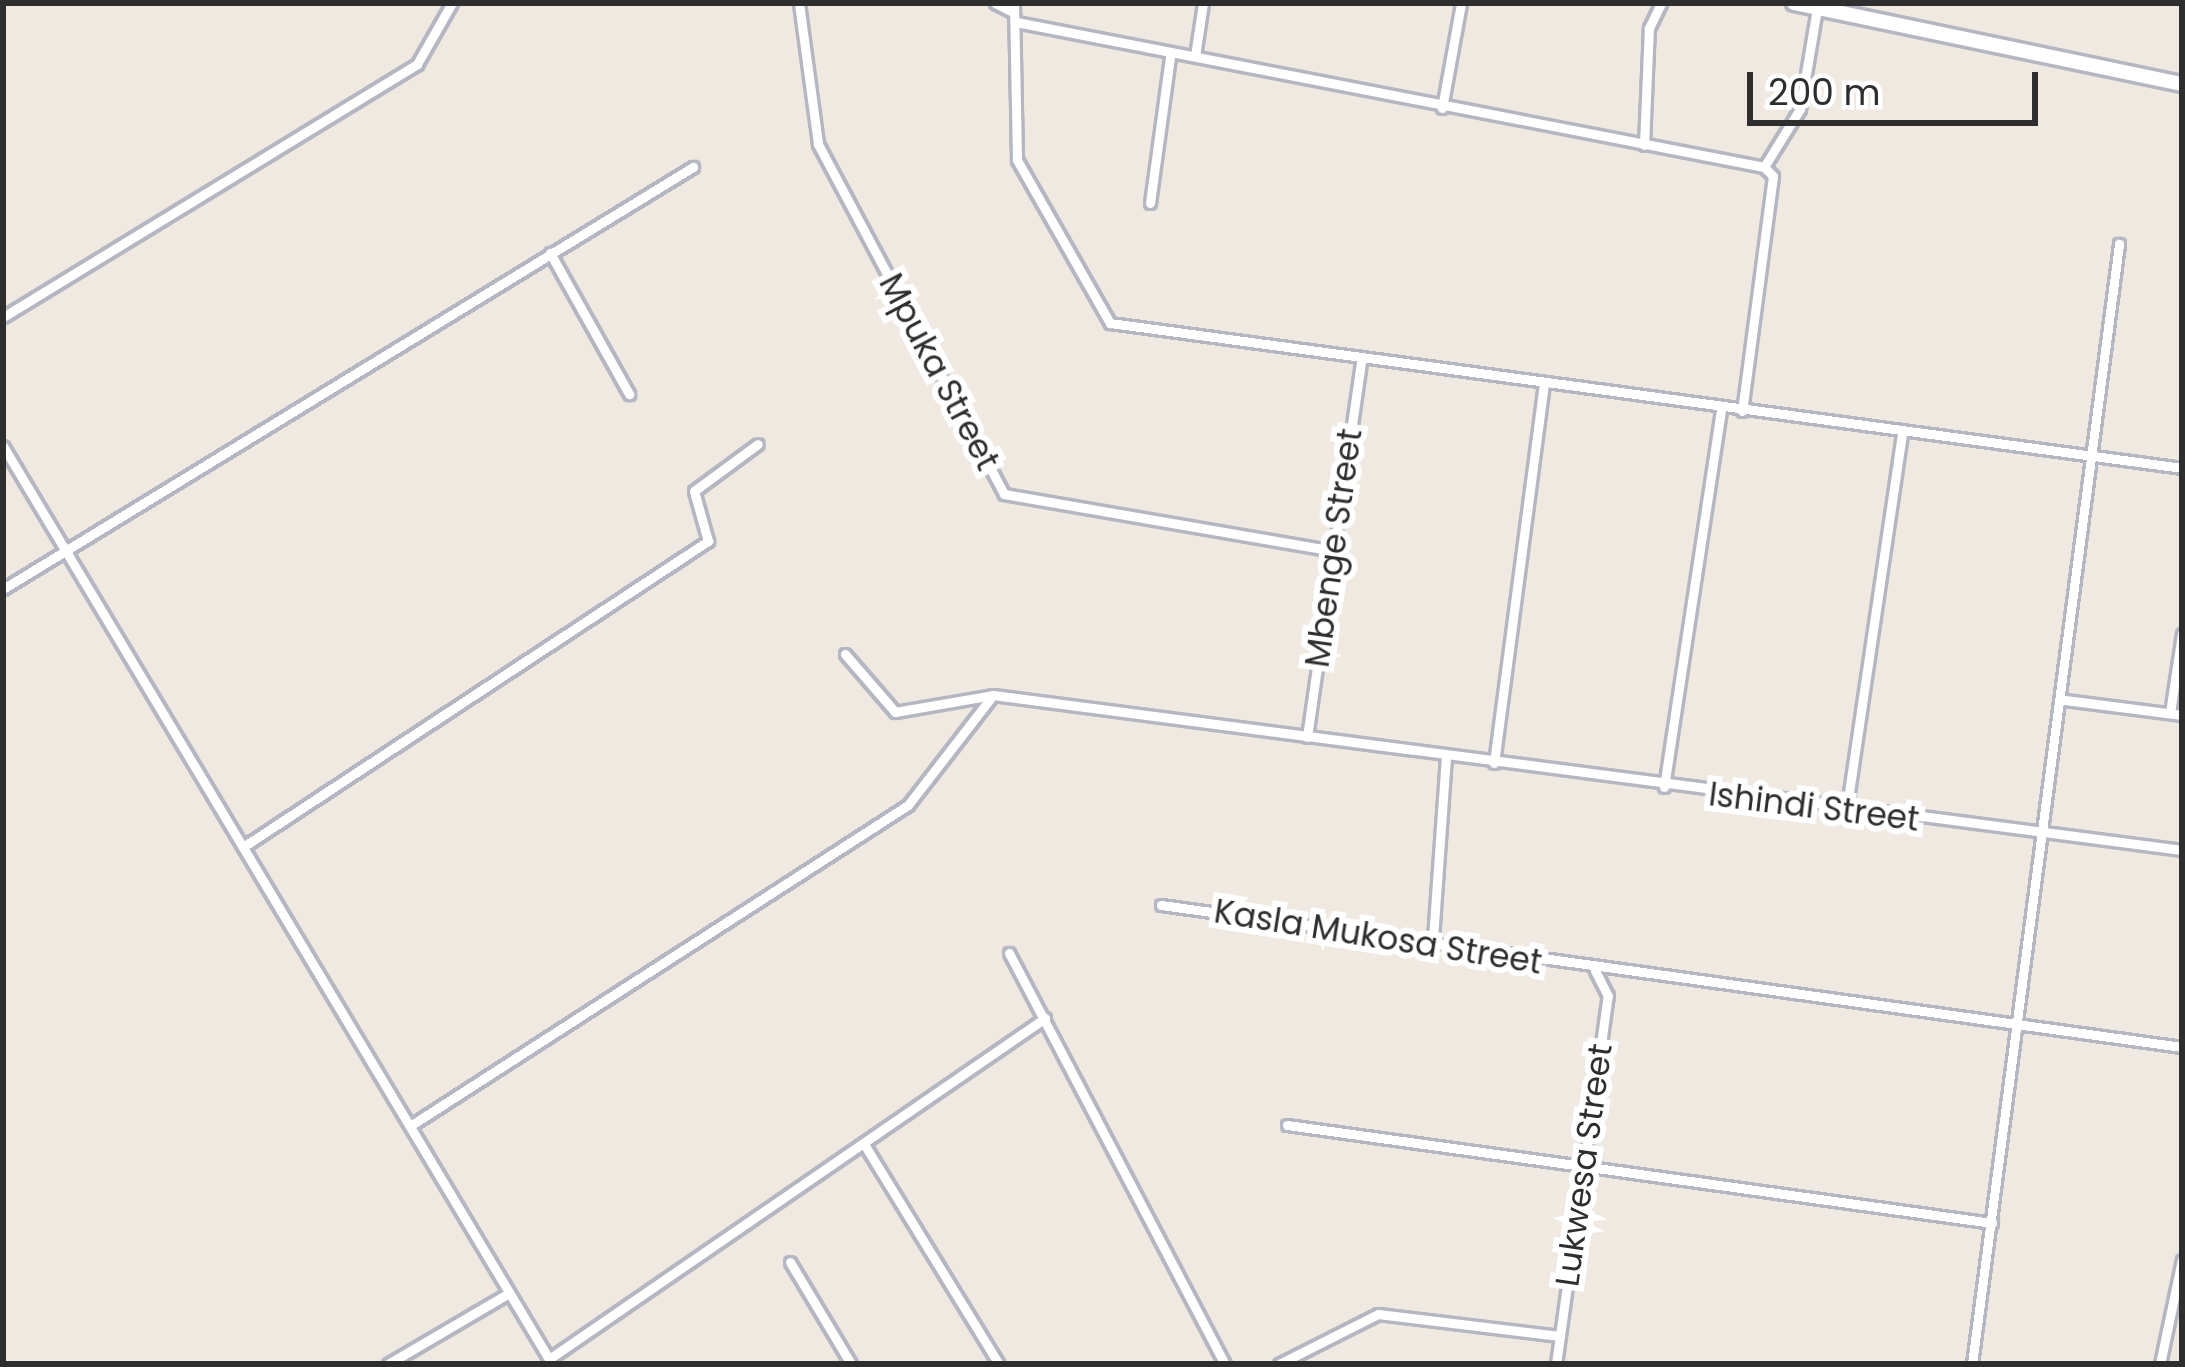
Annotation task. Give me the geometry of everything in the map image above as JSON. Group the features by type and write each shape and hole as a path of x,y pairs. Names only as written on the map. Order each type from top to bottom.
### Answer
{"street":[{"path":"3,317 417,64 452,3"},
{"name":"Mpuka Street","path":"799,3 818,144 1004,494 1334,551"},
{"path":"995,3 1170,57 1195,56 1442,108 1764,166 1773,176 1742,411"},
{"path":"1195,56 1203,3"},
{"path":"1442,108 1461,3"},
{"path":"1644,145 1648,33 1660,3"},
{"path":"1794,3 2182,84"},
{"path":"1764,166 1799,109 1817,8"},
{"path":"1014,12 1017,160 1105,320 2090,461 2182,468"},
{"path":"1150,203 1170,57"},
{"path":"3,589 693,167"},
{"path":"1972,1364 2065,700 2119,244"},
{"path":"550,253 629,394"},
{"name":"Mbenge Street","path":"1307,737 1361,360"},
{"path":"1494,763 1544,384"},
{"path":"1664,787 1721,408"},
{"path":"1846,813 1902,434"},
{"path":"243,847 708,541 694,491 758,443"},
{"path":"3,446 551,1362 1046,1018"},
{"path":"2065,700 2176,714 2182,634"},
{"name":"Ishindi Street","path":"845,654 895,712 993,695 1846,813 2182,850"},
{"path":"410,1126 908,806 993,695"},
{"path":"1433,938 1446,757"},
{"name":"Kasla Mukosa Street","path":"1162,905 1433,938 1595,970 2182,1047"},
{"path":"1009,953 1225,1364"},
{"name":"Lukwesa Street","path":"1556,1364 1608,996 1595,970"},
{"path":"1288,1125 1992,1223"},
{"path":"864,1144 999,1364"},
{"path":"2160,1364 2182,1260"},
{"path":"790,1262 851,1364"},
{"path":"388,1364 509,1293"},
{"path":"1280,1364 1378,1313 1560,1336"}]}
